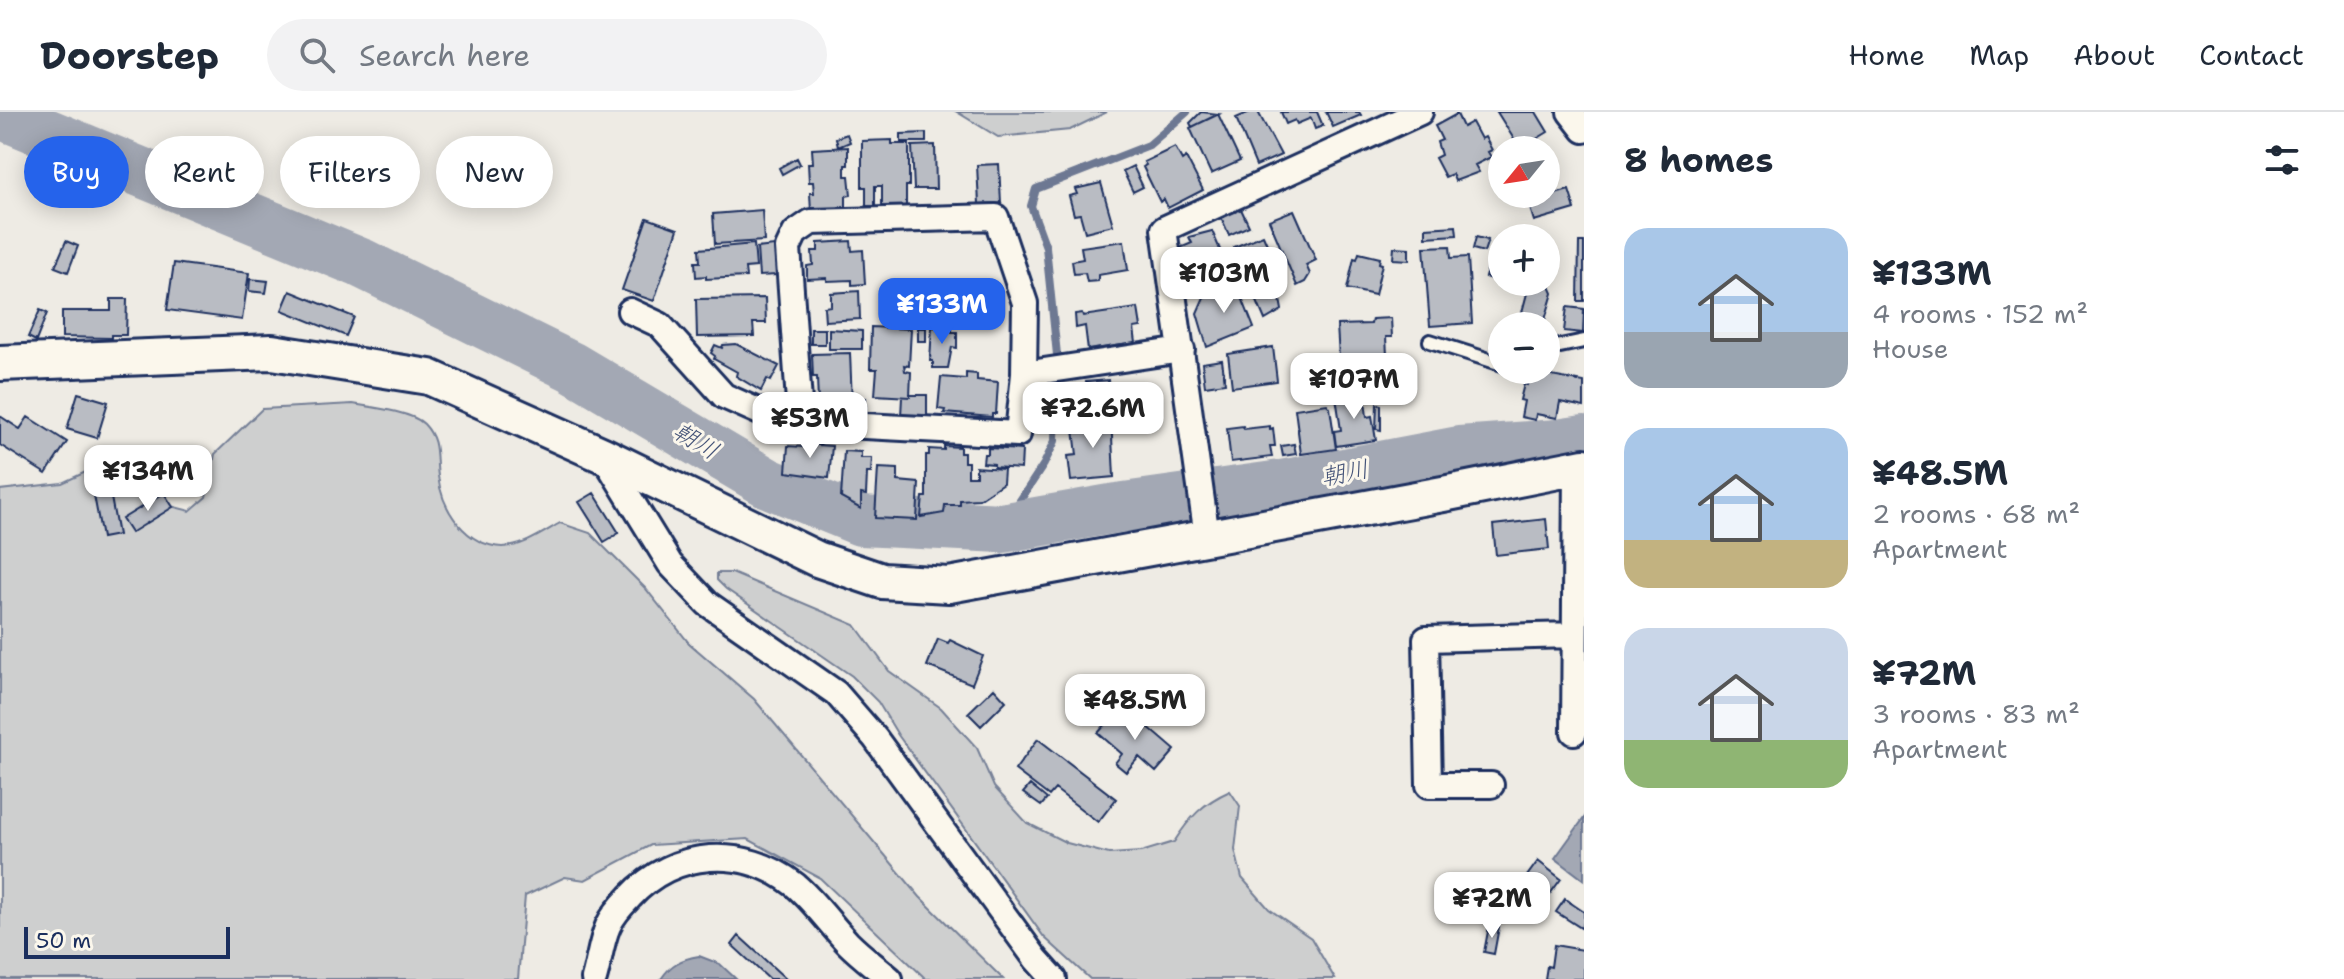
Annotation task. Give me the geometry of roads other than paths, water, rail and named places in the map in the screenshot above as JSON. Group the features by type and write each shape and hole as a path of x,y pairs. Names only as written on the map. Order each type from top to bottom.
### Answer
{"street":[{"path":"1206,522 1164,229 1420,112"},
{"path":"1570,112 1584,130"},
{"path":"630,311 660,325 724,396 762,413 800,416 807,423 1018,434 1032,373 1025,303 996,217 811,222 795,233 788,248 800,416"},
{"path":"1032,373 1182,350"},
{"path":"0,363 272,352 429,377 603,455 817,559 882,581 949,585 1206,522 1580,467 1574,732"},
{"path":"603,455 670,564 708,604 836,693 875,738 1036,959 1054,979"},
{"path":"1491,785 1429,785 1426,639 1577,644"},
{"path":"594,979 608,926 635,891 671,866 709,857 758,863 795,885 852,947 890,979"}],"lane":[{"path":"1430,341 1488,360"},
{"path":"1560,346 1584,341"}],"waterway":[{"path":"1002,528 1044,464 1055,441 1057,355 1046,247 1031,206 1036,189 1149,145 1187,112"},
{"name":"朝川","path":"0,114 361,263 572,367 768,483 861,521 1002,528 1281,485 1459,451 1584,440"}]}
